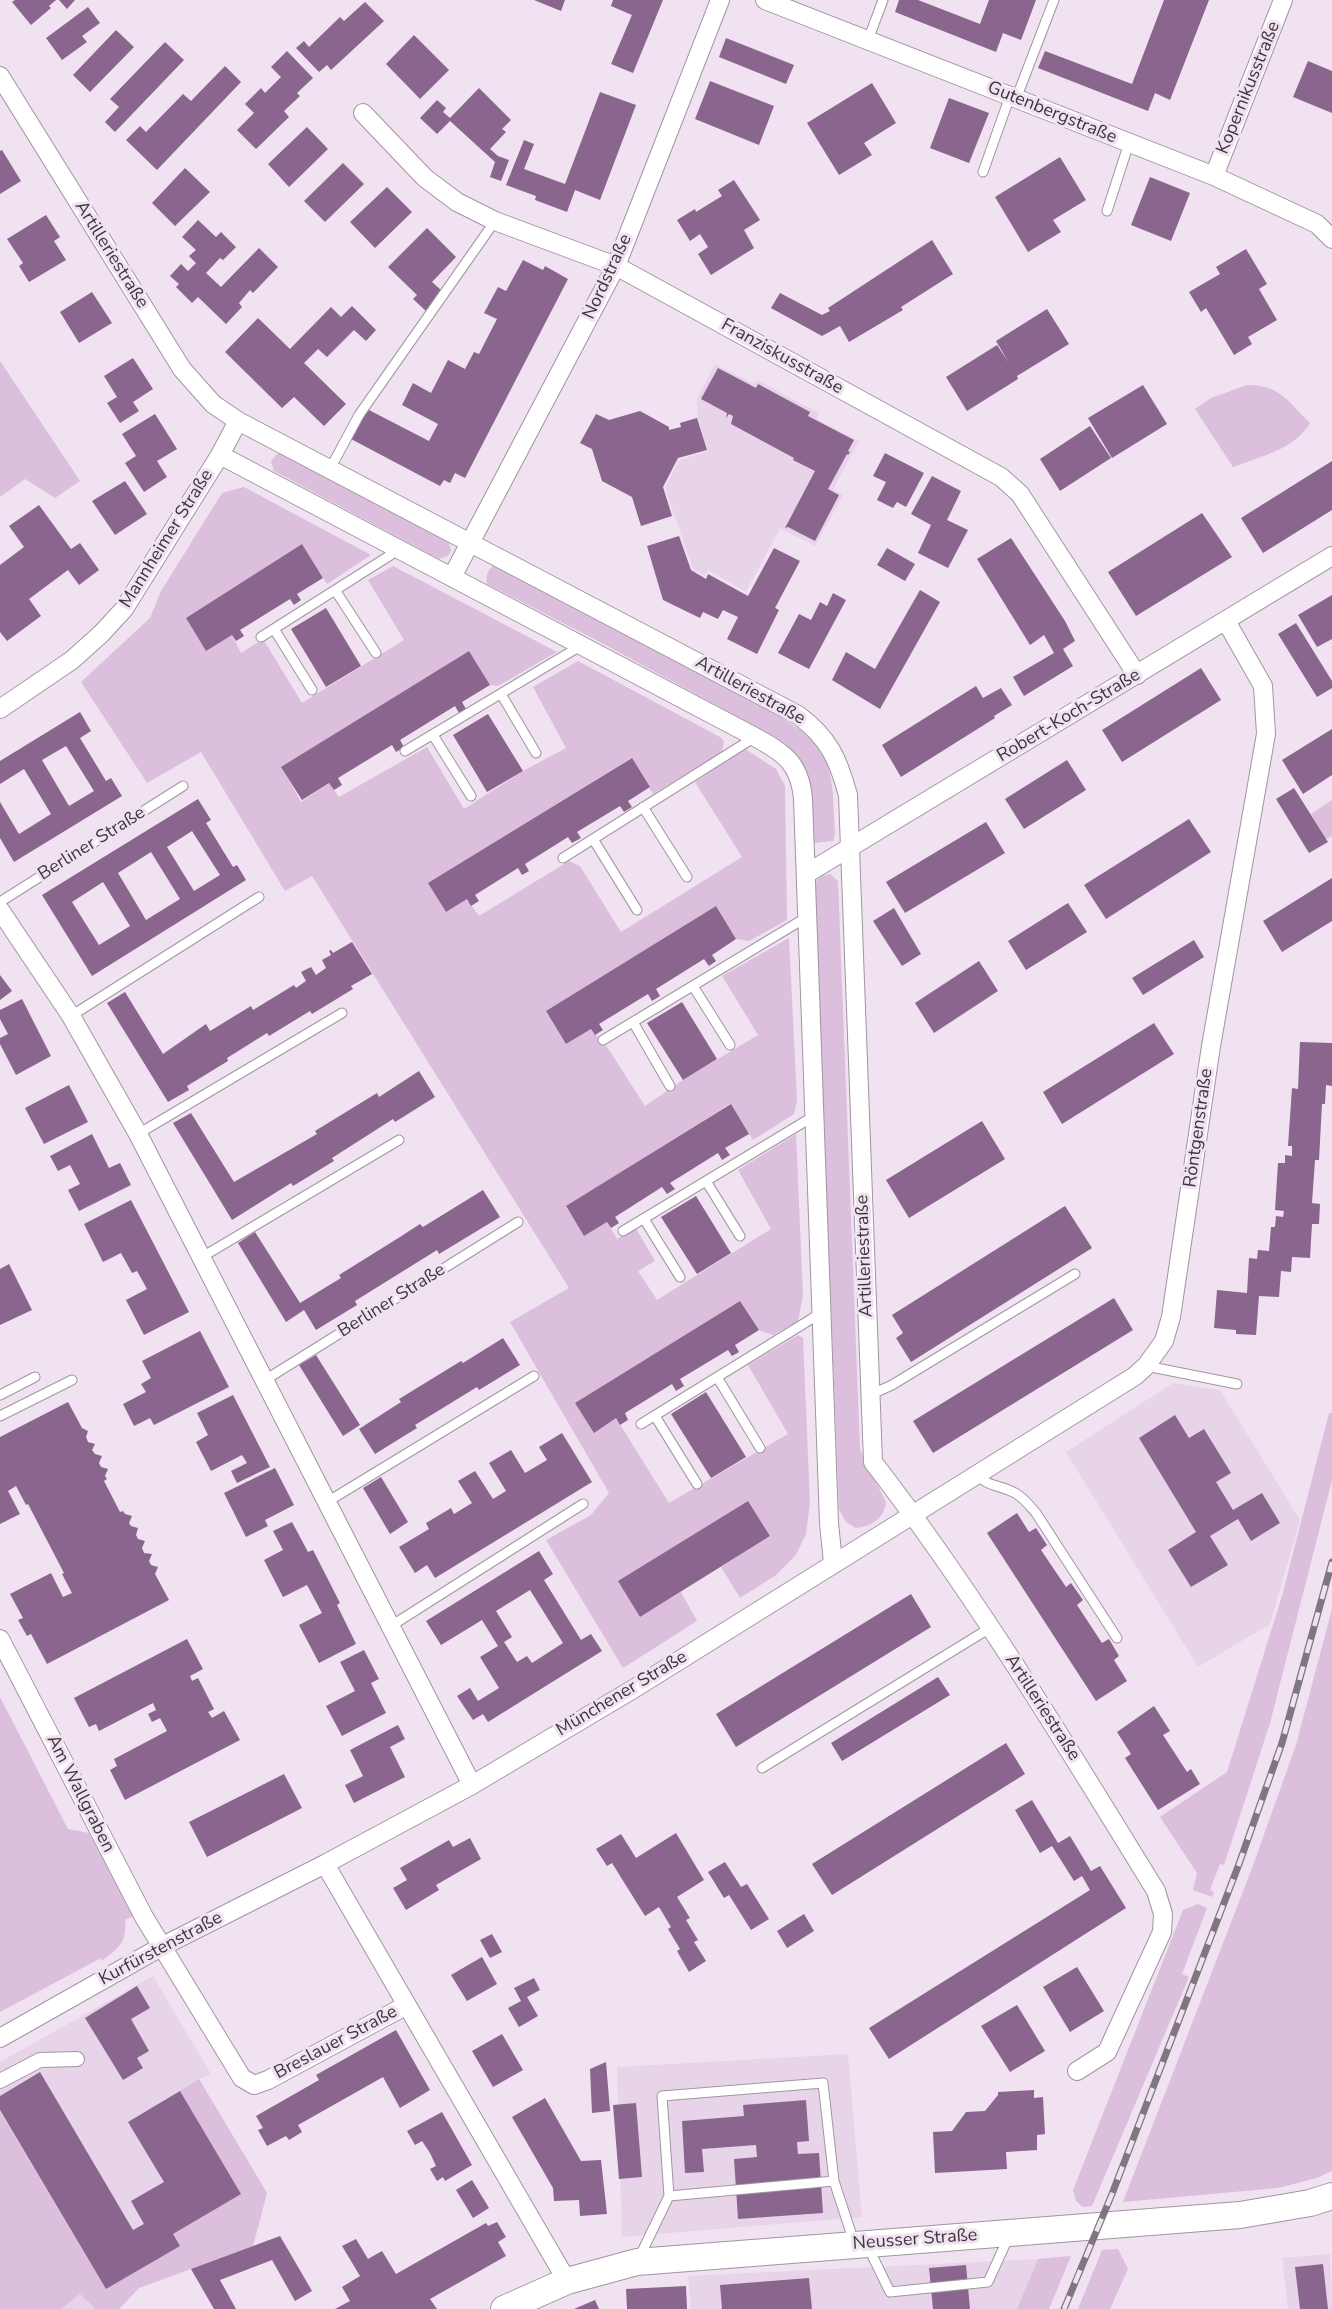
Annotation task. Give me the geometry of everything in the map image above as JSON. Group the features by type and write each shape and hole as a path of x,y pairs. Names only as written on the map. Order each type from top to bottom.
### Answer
{"main road":[{"name":"Neusser Straße","path":"504,2309 567,2281 637,2262 1239,2215 1310,2203 1332,2196"}],"street":[{"name":"Nordstraße","path":"470,542 616,266 720,0"},
{"name":"Gutenbergstraße","path":"765,0 1214,176 1317,224 1332,239"},
{"name":"Kopernikusstraße","path":"1214,176 1283,0"},
{"name":"Artilleriestraße","path":"0,75 182,369 213,404 238,421 798,715 816,729 830,745 841,767 848,795 873,1462 913,1513 1075,1759 1156,1891 1163,1914 1162,1932 1107,2052 1077,2071"},
{"name":"Franziskusstraße","path":"363,113 425,178 457,202 495,221 616,266 1001,477 1020,494 1137,675"},
{"path":"238,421 220,455 755,737 786,756 795,768 802,782 829,1523 833,1563"},
{"name":"Mannheimer Straße","path":"0,709 72,660 124,609 220,455"},
{"path":"452,576 470,542"},
{"name":"Robert-Koch-Straße","path":"806,874 1332,556"},
{"name":"Röntgenstraße","path":"913,1513 1112,1391 1146,1366 1164,1341 1171,1317 1211,1046 1266,734 1263,686 1226,621"},
{"path":"0,910 71,1016 138,1134 472,1785"},
{"name":"Münchener Straße","path":"325,1864 472,1785 635,1688 913,1513"},
{"name":"Am Wallgraben","path":"0,1639 161,1947"},
{"name":"Kurfürstenstraße","path":"0,2038 161,1947 325,1864"},
{"name":"Breslauer Straße","path":"325,1864 567,2281"},
{"name":"Breslauer Straße","path":"161,1947 242,2078 254,2085 268,2080 406,2005"},
{"path":"0,2081 40,2060 77,2060"}],"lane":[{"path":"868,40 883,0"},
{"path":"983,172 1054,0"},
{"path":"1107,211 1129,143"},
{"path":"330,469 359,415 495,221"},
{"path":"261,637 400,549"},
{"path":"335,590 376,653"},
{"path":"274,629 312,690"},
{"path":"405,751 582,645"},
{"path":"501,694 536,753"},
{"path":"434,735 471,796"},
{"path":"563,858 755,737"},
{"name":"Berliner Straße","path":"0,902 183,786"},
{"path":"644,807 687,877"},
{"path":"593,839 637,910"},
{"path":"71,1016 259,897"},
{"path":"603,1040 807,917"},
{"path":"693,986 730,1045"},
{"path":"138,1134 342,1013"},
{"path":"633,1022 670,1086"},
{"path":"623,1231 814,1116"},
{"path":"202,1257 399,1140"},
{"path":"706,1181 740,1236"},
{"path":"644,1218 680,1277"},
{"name":"Berliner Straße","path":"265,1380 518,1222"},
{"path":"870,1395 892,1385 1075,1274"},
{"path":"641,1424 821,1313"},
{"path":"1146,1366 1237,1384"},
{"path":"327,1502 534,1376"},
{"path":"0,1395 35,1377"},
{"path":"717,1377 760,1448"},
{"path":"0,1416 72,1380"},
{"path":"655,1416 696,1484"},
{"path":"976,1473 984,1482 1012,1491 1022,1497 1036,1513 1117,1638"},
{"path":"391,1626 583,1504"},
{"path":"762,1768 990,1628"},
{"path":"637,2262 669,2196 662,2096 823,2083 834,2181 861,2244 890,2292 988,2282 1010,2234"},
{"path":"669,2196 834,2181"}],"shaded area":[{"path":"0,361 80,481 55,498 25,479 0,497"},
{"path":"715,364 754,384 757,380 819,413 816,419 859,441 833,489 843,495 815,546 780,528 746,592 708,570 705,576 693,569 665,488 679,460 708,451 697,415 697,399"},
{"path":"1247,385 1276,391 1310,423 1286,446 1233,467 1195,409 1211,398"},
{"path":"283,452 448,539 451,551 448,556 439,559 274,471 271,461"},
{"path":"244,487 371,555 327,584 302,544 186,618 206,650 232,635 241,653 263,639 302,703 404,640 368,580 393,566 557,652 498,686 490,685 469,651 282,767 301,802 329,783 339,797 427,747 464,809 523,771 566,748 533,687 578,661 724,741 722,752 653,794 631,758 429,883 446,912 467,899 479,916 569,861 580,866 621,932 742,857 695,782 745,749 776,769 785,786 787,920 749,941 736,939 716,906 546,1011 566,1044 591,1029 607,1047 645,1106 758,1035 722,976 789,938 797,1100 794,1114 753,1140 730,1104 566,1207 584,1236 607,1222 617,1239 635,1227 655,1261 638,1271 657,1300 771,1229 738,1170 796,1134 803,1296 798,1321 773,1335 759,1330 740,1301 575,1403 594,1432 616,1418 669,1503 788,1434 748,1365 798,1335 803,1338 810,1503 806,1534 796,1555 776,1575 740,1598 721,1567 770,1536 748,1501 619,1581 640,1617 681,1592 697,1621 623,1668 546,1540 591,1515 609,1493 510,1322 569,1288 312,876 285,891 201,752 147,783 81,682 150,618 161,591 222,493"},
{"path":"495,564 750,700 806,734 822,752 827,763 834,812 833,841 815,843 812,836 809,785 806,773 794,752 784,742 600,642 487,584 488,573"},
{"path":"1332,800 1332,836 1326,839 1311,814"},
{"path":"830,874 838,881 860,1450 886,1502 883,1513 876,1521 856,1528 846,1522 839,1509 814,883 821,876"},
{"path":"1173,1383 1220,1390 1300,1520 1270,1624 1198,1667 1066,1452"},
{"path":"1329,1413 1332,1413 1332,1480 1270,1723 1224,1865 1220,1864 1210,1890 1214,1892 1212,1897 1193,1890 1197,1873 1160,1817 1227,1772 1282,1596"},
{"path":"1332,1609 1332,2171 1317,2178 1278,2188 1123,2202 1252,1868 1296,1745"},
{"path":"0,1697 68,1829 89,1833 133,1916 125,1920 125,1934 121,1944 102,1961 101,1958 0,2012"},
{"path":"1198,1904 1207,1908 1182,1974 1189,1977 1092,2206 1083,2207 1076,2201 1073,2190 1183,1910"},
{"path":"153,1976 211,2074 199,2079 267,2193 253,2246 139,2288 119,2309 0,2309 0,2062"},
{"path":"848,2054 862,2217 622,2237 617,2067"},
{"path":"199,2079 267,2193 253,2246 139,2288 119,2309 96,2309 80,2294 61,2309 0,2309 0,2112 106,2289 180,2246 173,2234 240,2194 180,2091"},
{"path":"1118,2249 1128,2269 1110,2309 1078,2309 1102,2250"},
{"path":"1330,2254 1332,2309 1288,2309 1282,2258"},
{"path":"1071,2256 1049,2309 1017,2309 1038,2259"},
{"path":"1038,2259 1017,2309 691,2309 688,2276"}],"building":[{"path":"15,0 56,0 49,6 51,8 31,25 12,2"},
{"path":"59,0 75,0 67,9"},
{"path":"534,0 565,0 561,11"},
{"path":"613,0 663,0 633,73 611,64 632,15 611,6"},
{"path":"899,0 918,0 980,24 989,0 1036,0 1021,40 1003,33 996,52 895,12"},
{"path":"1164,0 1209,0 1170,100 1155,93 1148,111 1038,68 1045,51 1132,84"},
{"path":"365,2 384,21 331,70 327,65 319,72 296,48 304,41 309,47 340,17 344,21"},
{"path":"88,7 100,23 82,36 87,42 62,60 46,38"},
{"path":"116,30 134,47 90,92 73,75"},
{"path":"414,35 449,70 420,99 386,64"},
{"path":"726,38 794,65 786,84 719,57"},
{"path":"165,42 184,60 115,132 105,122 119,107 110,99"},
{"path":"287,51 313,78 297,93 300,96 284,111 289,117 256,149 237,130 254,113 245,104 261,88 265,93 281,77 271,67"},
{"path":"1308,61 1332,71 1332,113 1293,97"},
{"path":"225,66 241,82 157,170 126,140 140,126 146,132 183,94 191,101"},
{"path":"710,81 774,106 759,145 695,119"},
{"path":"872,83 896,123 864,143 872,155 839,175 807,123"},
{"path":"479,88 511,120 502,129 506,132 490,149 498,156 509,160 501,181 490,177 495,162 450,121 437,134 420,118 437,100 446,108 443,112 450,118"},
{"path":"600,92 636,105 600,200 575,190 567,212 535,200 536,196 506,185 524,140 534,144 524,169 565,184"},
{"path":"949,98 989,113 969,163 930,148"},
{"path":"307,127 328,149 289,187 268,164"},
{"path":"2,150 21,181 0,194 0,151"},
{"path":"1060,157 1086,200 1053,220 1061,232 1028,252 995,197"},
{"path":"343,163 364,184 325,222 304,201"},
{"path":"185,168 210,192 175,226 152,203"},
{"path":"1150,177 1190,193 1171,241 1131,225"},
{"path":"734,180 760,220 744,230 754,248 711,275 698,254 708,247 700,234 690,241 677,220 695,209 696,212 722,196 718,190"},
{"path":"387,187 412,212 375,248 350,222"},
{"path":"46,215 60,237 54,241 66,260 29,282 19,266 23,263 7,239"},
{"path":"198,220 216,237 221,232 236,247 223,260 220,258 206,273 221,287 259,248 278,267 253,293 250,290 239,303 242,307 226,324 198,297 192,303 176,287 179,284 170,276 181,264 188,271 196,263 189,256 196,250 182,237"},
{"path":"427,228 456,257 432,282 442,291 427,312 413,299 417,295 388,267"},
{"path":"932,240 953,274 901,307 903,310 849,342 840,326 822,336 771,308 780,293 822,315 830,311 828,308"},
{"path":"1246,249 1267,284 1259,289 1277,320 1248,337 1252,344 1234,355 1206,308 1201,312 1189,292 1220,274 1216,267"},
{"path":"523,260 543,270 545,266 568,279 465,478 455,473 450,483 444,480 440,486 351,439 367,409 429,441 438,424 402,405 413,383 431,393 448,360 465,369 474,352 479,354 497,319 484,313 498,287 506,291"},
{"path":"92,292 112,323 79,343 60,312"},
{"path":"352,306 376,330 366,341 354,330 327,357 318,349 304,363 346,404 324,426 294,397 282,408 225,352 258,318 290,349 331,307 341,317"},
{"path":"1047,309 1069,344 1017,376 1018,379 967,411 946,377 997,345 1009,363 996,341"},
{"path":"133,358 153,389 133,402 139,411 120,423 107,403 117,397 104,376"},
{"path":"718,368 756,388 758,384 810,412 808,416 854,440 848,451 850,452 828,489 839,495 815,541 788,527 785,528 815,471 731,424 733,416 729,414 726,418 727,413 701,399"},
{"path":"1143,385 1167,424 1112,458 1088,418"},
{"path":"640,411 669,427 669,430 681,427 680,423 697,418 707,450 678,458 663,487 672,516 641,526 632,497 602,481 592,449 580,443 596,414 609,420"},
{"path":"155,414 177,449 157,461 167,477 144,492 125,463 136,456 122,434"},
{"path":"1090,426 1111,458 1060,491 1040,459"},
{"path":"885,453 924,473 906,507 897,502 893,508 877,500 886,482 873,476"},
{"path":"1332,461 1332,510 1263,553 1241,518"},
{"path":"932,476 961,491 947,520 968,530 948,568 918,553 931,525 911,514"},
{"path":"125,481 147,514 115,535 92,501"},
{"path":"39,505 71,549 80,543 99,570 79,585 68,570 29,599 41,616 7,641 0,632 0,565 24,547 9,526"},
{"path":"1202,513 1232,557 1136,616 1108,572"},
{"path":"679,536 691,570 706,579 708,574 748,596 774,548 800,561 775,608 779,610 757,654 727,639 738,617 723,610 718,619 703,612 700,618 663,600 647,546"},
{"path":"1011,538 1065,621 1075,641 1063,649 1073,666 1024,696 1013,677 1054,653 1044,635 1030,645 977,559"},
{"path":"302,544 323,578 297,594 301,600 294,605 290,599 240,630 244,636 236,641 232,635 206,651 186,618"},
{"path":"887,548 915,564 905,581 877,565"},
{"path":"920,590 940,602 880,709 832,680 846,652 875,669"},
{"path":"833,593 846,600 809,669 778,653 799,614 811,620 820,602 827,606"},
{"path":"1332,595 1332,639 1317,647 1298,615"},
{"path":"326,608 361,666 326,687 291,629"},
{"path":"1296,623 1332,681 1332,688 1317,697 1278,634"},
{"path":"469,651 490,685 462,702 466,709 459,713 455,706 400,740 404,747 396,752 392,745 338,778 342,785 334,790 329,783 302,800 281,767"},
{"path":"1201,668 1221,700 1122,762 1102,730"},
{"path":"976,686 983,698 1001,688 1012,705 901,777 882,745"},
{"path":"80,712 91,731 80,738 106,781 111,778 122,796 14,862 0,838 0,802 19,834 51,814 24,769 0,784 0,761","holes":["66,746 94,791 69,806 42,760"]},
{"path":"488,714 523,771 487,792 453,735"},
{"path":"1332,729 1332,775 1303,794 1282,760"},
{"path":"632,758 650,787 628,801 632,807 624,812 620,806 577,832 581,838 572,843 568,837 525,864 529,871 522,875 518,868 475,895 479,901 471,906 467,899 446,912 428,883"},
{"path":"1067,760 1086,790 1024,829 1005,799"},
{"path":"1294,788 1328,842 1309,853 1276,799"},
{"path":"198,799 211,820 206,823 233,867 237,865 246,880 92,976 42,895","holes":["192,831 220,875 194,891 167,847","151,852 180,899 146,920 118,873","103,882 130,926 99,945 72,902"]},
{"path":"1189,819 1211,852 1106,919 1084,885"},
{"path":"986,822 1005,853 905,913 886,882"},
{"path":"1332,878 1332,921 1282,952 1263,921"},
{"path":"1068,903 1087,932 1026,970 1008,941"},
{"path":"716,906 736,939 712,955 716,961 709,966 704,959 656,989 660,996 652,1001 648,994 599,1024 603,1030 595,1035 591,1029 566,1044 546,1011"},
{"path":"894,908 921,954 902,966 873,921"},
{"path":"1194,940 1204,957 1143,995 1132,978"},
{"path":"352,942 372,974 351,986 353,989 312,1014 310,1011 269,1036 267,1033 227,1058 228,1061 187,1086 189,1090 168,1102 107,1003 125,992 163,1054 206,1024 210,1031 251,1006 253,1010 294,985 296,988 306,981 301,972 311,967 316,975 326,968 322,960 331,955 329,951 333,953"},
{"path":"979,961 998,991 934,1033 915,1003"},
{"path":"0,975 12,991 0,1000"},
{"path":"22,999 51,1056 16,1075 0,1044 0,1038 8,1034 0,1019 0,1010"},
{"path":"682,1002 717,1059 683,1080 647,1023"},
{"path":"1154,1023 1174,1054 1062,1124 1043,1092"},
{"path":"1300,1042 1332,1043 1332,1086 1326,1085 1325,1104 1322,1104 1319,1160 1315,1160 1312,1203 1320,1204 1319,1224 1312,1224 1310,1258 1292,1257 1291,1272 1281,1271 1279,1297 1259,1296 1256,1335 1236,1334 1236,1330 1214,1328 1217,1290 1247,1293 1249,1258 1257,1259 1258,1250 1269,1251 1271,1227 1275,1227 1276,1216 1283,1217 1284,1211 1275,1210 1278,1163 1285,1163 1285,1155 1292,1156 1292,1146 1288,1146 1292,1088 1298,1089"},
{"path":"419,1071 435,1097 395,1122 393,1119 332,1158 334,1161 293,1186 291,1183 232,1220 173,1123 191,1113 234,1182 317,1134 315,1131 377,1093 379,1097"},
{"path":"69,1085 88,1122 44,1144 25,1108"},
{"path":"731,1104 749,1134 725,1148 730,1155 722,1160 718,1153 670,1183 675,1189 667,1194 662,1187 615,1217 619,1223 611,1228 607,1222 584,1236 566,1206"},
{"path":"982,1121 1005,1159 909,1218 886,1180"},
{"path":"92,1134 109,1168 120,1163 131,1185 79,1211 68,1190 80,1184 70,1165 58,1171 50,1156"},
{"path":"483,1190 500,1217 439,1254 437,1250 355,1301 357,1305 316,1330 304,1310 286,1322 238,1243 255,1232 300,1303 341,1278 339,1275 420,1224 423,1227"},
{"path":"696,1196 731,1253 697,1274 661,1217"},
{"path":"131,1200 189,1312 144,1335 126,1300 147,1289 137,1271 132,1273 121,1253 103,1262 84,1224"},
{"path":"1065,1206 1092,1248 911,1362 896,1338 903,1333 892,1315"},
{"path":"9,1264 32,1310 0,1325 0,1269"},
{"path":"1114,1298 1133,1330 933,1453 913,1421"},
{"path":"740,1301 759,1330 735,1345 739,1352 732,1356 728,1350 680,1379 684,1386 676,1391 672,1384 625,1413 628,1420 620,1425 616,1418 594,1433 575,1403"},
{"path":"200,1331 229,1387 154,1425 150,1418 134,1426 123,1404 146,1392 141,1384 151,1378 142,1361"},
{"path":"503,1338 520,1365 479,1390 477,1387 415,1425 417,1428 375,1454 359,1429 401,1402 399,1399"},
{"path":"316,1355 360,1425 343,1436 299,1365"},
{"path":"706,1392 746,1457 711,1478 671,1414"},
{"path":"233,1395 270,1467 237,1483 231,1471 247,1463 242,1455 211,1471 196,1442 208,1435 197,1413"},
{"path":"68,1402 82,1428 88,1431 86,1437 88,1442 95,1444 92,1450 95,1454 102,1456 99,1463 101,1467 108,1469 105,1476 107,1479 104,1481 120,1512 123,1511 132,1516 129,1523 138,1528 136,1535 138,1539 145,1541 142,1548 144,1553 152,1554 149,1561 151,1565 158,1567 155,1574 169,1600 47,1664 31,1634 27,1636 18,1620 23,1618 10,1594 51,1573 63,1597 72,1593 28,1504 26,1505 16,1486 8,1491 20,1514 0,1524 0,1437"},
{"path":"1175,1415 1189,1438 1204,1429 1231,1473 1216,1482 1233,1510 1262,1493 1280,1523 1251,1541 1238,1519 1210,1536 1228,1565 1191,1587 1168,1550 1196,1532 1139,1438"},
{"path":"562,1433 592,1482 435,1578 427,1565 415,1573 399,1547 429,1529 426,1523 451,1508 454,1514 472,1503 458,1481 475,1471 493,1499 506,1491 489,1463 511,1450 525,1473 547,1460 539,1447"},
{"path":"275,1468 294,1505 265,1520 268,1526 246,1537 224,1493"},
{"path":"381,1477 408,1522 390,1534 363,1488"},
{"path":"748,1501 770,1536 640,1617 618,1581"},
{"path":"1017,1513 1029,1532 1036,1528 1047,1545 1041,1550 1066,1587 1071,1583 1083,1600 1077,1605 1102,1643 1109,1639 1119,1656 1114,1660 1127,1681 1096,1701 987,1533"},
{"path":"292,1522 308,1552 313,1550 340,1603 337,1605 356,1644 319,1663 299,1625 322,1613 307,1585 283,1597 264,1560 283,1550 273,1531"},
{"path":"539,1551 553,1574 544,1580 581,1640 591,1634 602,1651 488,1722 483,1714 473,1720 457,1696 470,1688 478,1701 499,1688 480,1657 498,1646 482,1620 441,1645 426,1621","holes":["530,1590 563,1643 532,1663 527,1656 517,1662 504,1642 512,1637 496,1611"]},
{"path":"911,1594 931,1627 736,1747 716,1714"},
{"path":"187,1639 203,1669 190,1676 192,1681 198,1678 214,1709 208,1712 212,1718 224,1711 240,1740 125,1800 110,1770 117,1766 114,1759 167,1731 160,1718 152,1722 148,1714 156,1710 153,1703 99,1731 96,1724 89,1727 74,1698"},
{"path":"364,1650 379,1679 371,1683 386,1713 342,1736 326,1706 355,1691 340,1662"},
{"path":"938,1677 950,1695 842,1761 831,1743"},
{"path":"1154,1706 1170,1731 1163,1735 1187,1772 1191,1769 1200,1784 1158,1810 1125,1758 1131,1754 1117,1732"},
{"path":"398,1725 405,1739 390,1747 405,1777 354,1803 345,1785 363,1776 350,1750"},
{"path":"1006,1743 1025,1774 832,1895 812,1864"},
{"path":"284,1774 302,1808 207,1857 189,1822"},
{"path":"1032,1800 1058,1843 1070,1836 1091,1871 1100,1866 1126,1908 889,2059 869,2028 1090,1890 1082,1876 1074,1881 1052,1846 1040,1853 1015,1810"},
{"path":"676,1833 704,1880 677,1897 690,1918 686,1920 698,1940 694,1942 706,1961 689,1972 677,1951 680,1949 668,1929 671,1927 659,1907 645,1916 612,1863 607,1866 596,1849 621,1834 636,1858"},
{"path":"470,1838 481,1859 436,1885 439,1890 406,1910 393,1888 407,1880 400,1868 449,1840 453,1847"},
{"path":"725,1862 741,1887 747,1884 769,1919 751,1930 729,1895 724,1898 708,1872"},
{"path":"804,1914 814,1931 787,1948 777,1931"},
{"path":"492,1934 502,1952 490,1958 480,1940"},
{"path":"482,1957 497,1984 467,2001 451,1975"},
{"path":"1077,1967 1104,2011 1070,2032 1043,1987"},
{"path":"534,1978 540,1990 527,1997 538,2016 519,2027 508,2008 521,2001 514,1988"},
{"path":"137,1986 150,2008 131,2019 149,2051 137,2058 143,2068 123,2080 85,2018"},
{"path":"1017,2005 1045,2051 1010,2072 981,2026"},
{"path":"396,2030 430,2090 400,2108 383,2077 298,2125 302,2132 289,2140 286,2136 267,2146 258,2130 263,2128 256,2116 319,2080 316,2075"},
{"path":"502,2034 523,2070 493,2087 472,2051"},
{"path":"606,2062 610,2111 592,2113 590,2069"},
{"path":"40,2072 133,2230 144,2224 131,2201 164,2182 128,2122 180,2091 241,2194 173,2234 180,2246 106,2289 0,2110 0,2096"},
{"path":"1034,2090 1034,2098 1043,2097 1045,2134 1037,2135 1037,2150 1006,2152 1007,2169 935,2173 933,2132 952,2131 966,2112 985,2111 998,2092"},
{"path":"545,2098 581,2161 601,2160 607,2214 580,2216 579,2200 554,2201 553,2188 512,2117"},
{"path":"806,2100 809,2141 797,2142 798,2154 819,2153 823,2213 738,2219 734,2159 757,2157 756,2145 702,2149 704,2172 685,2173 682,2121 744,2116 743,2105"},
{"path":"636,2103 642,2177 619,2179 613,2105"},
{"path":"442,2112 472,2165 445,2181 443,2177 437,2181 430,2169 436,2166 430,2153 422,2141 415,2145 407,2131"},
{"path":"472,2180 489,2208 473,2218 456,2190"},
{"path":"497,2222 506,2237 498,2242 506,2256 430,2299 437,2309 335,2309 350,2301 342,2287 360,2276 342,2246 356,2239 368,2259 382,2251 396,2274 486,2223 488,2226"},
{"path":"280,2236 312,2291 295,2301 272,2260 220,2280 236,2309 214,2309 191,2269"},
{"path":"1323,2264 1328,2309 1300,2309 1295,2267"},
{"path":"966,2265 970,2309 933,2309 929,2268"},
{"path":"809,2278 812,2309 722,2309 720,2285"},
{"path":"686,2286 687,2309 627,2309 626,2289"},
{"path":"595,2300 599,2309 574,2309"}],"railway":[{"path":"1064,2309 1112,2194 1239,1864 1282,1743 1332,1562"}]}
